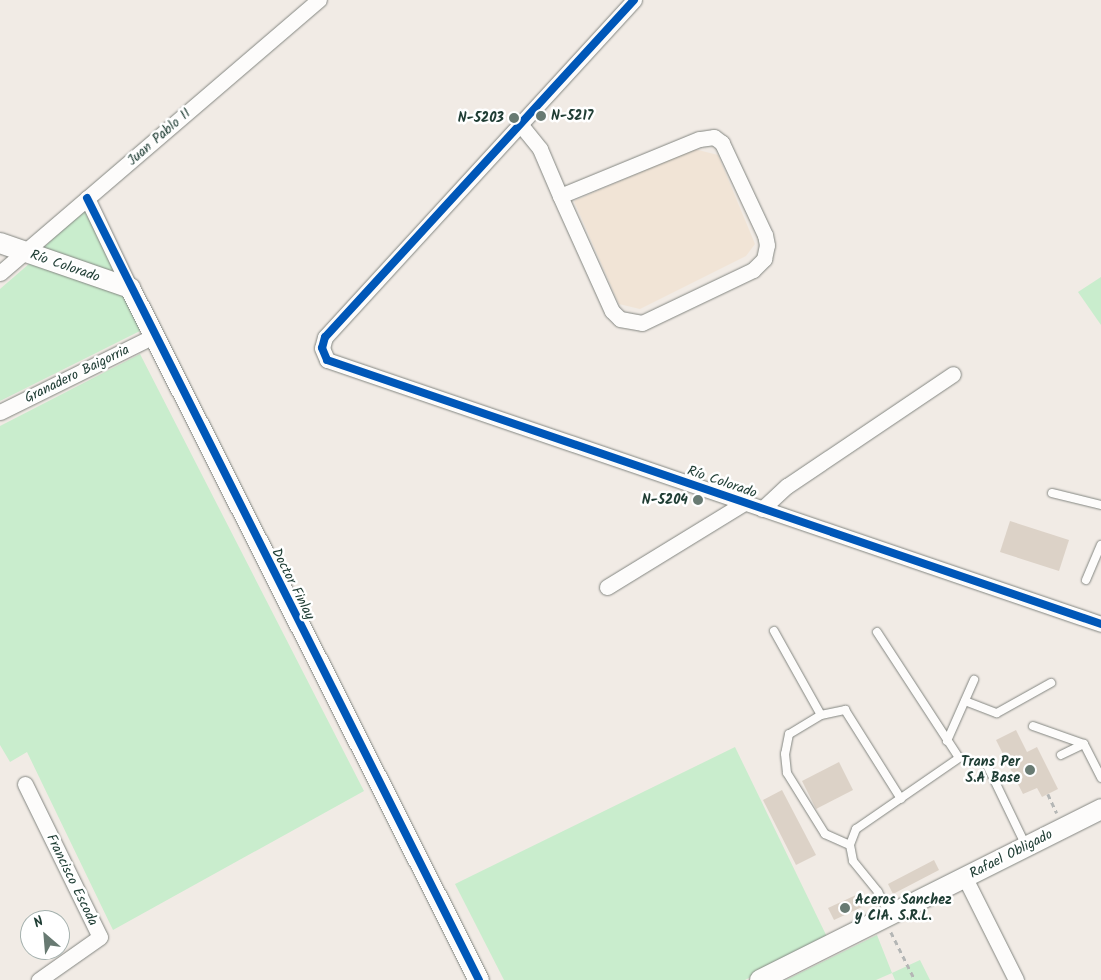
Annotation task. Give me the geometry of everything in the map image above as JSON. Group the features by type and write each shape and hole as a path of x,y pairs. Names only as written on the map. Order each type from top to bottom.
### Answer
{"street":[{"name":"Juan Pablo II","path":"0,273 318,0"},
{"path":"560,196 699,139 714,137 722,143 765,235 767,245 764,259 753,270 642,323 632,323 612,311 560,196 540,150 520,124 634,0"},
{"name":"Río Colorado","path":"520,124 325,337 322,352 334,364 1101,624"},
{"name":"Doctor Finlay","path":"87,198 154,336 479,980"},
{"name":"Río Colorado","path":"0,243 130,288"},
{"name":"Granadero Baigorria","path":"0,412 154,336"},
{"path":"762,509 787,486 953,374"},
{"path":"607,586 744,503"},
{"name":"Francisco Escoda","path":"25,784 100,937 39,980"},
{"name":"Rafael Obligado","path":"760,980 1101,809"},
{"path":"965,878 1016,980"}],"lane":[{"path":"1052,493 1101,505"},
{"path":"1086,580 1101,545"},
{"path":"774,631 821,714"},
{"path":"877,632 959,758 856,830 850,845 854,860 878,892 887,917"},
{"path":"948,741 974,680"},
{"path":"965,701 997,713 1051,683"},
{"path":"850,845 825,834 787,773 785,754 789,734 821,714 846,710 901,799"},
{"path":"1033,726 1084,744 1101,778"},
{"path":"1061,755 1084,744"},
{"path":"987,765 1026,846"}],"path":[{"path":"1048,794 1064,827"},
{"path":"887,917 915,980"}],"shaded area":[{"path":"694,149 718,155 755,244 746,256 640,309 619,304 574,201"}],"green space":[{"path":"85,209 117,275 43,248"},
{"path":"30,263 124,296 142,330 0,401 0,289"},
{"path":"1101,277 1101,325 1078,292"},
{"path":"140,354 364,791 113,930 27,752 10,762 0,745 0,426"},
{"path":"735,747 828,939 745,980 504,980 455,884"},
{"path":"877,935 892,973 876,980 786,980"},
{"path":"920,960 930,980 895,980 892,973"}],"building":[{"path":"1010,521 1069,540 1059,571 1000,552"},
{"name":"Trans Per S.A Base","path":"1016,730 1027,752 1037,747 1058,789 1042,797 1037,788 1023,794 996,740"},
{"path":"839,762 853,790 816,809 802,781"},
{"path":"782,790 816,855 796,865 763,800"},
{"path":"934,860 939,870 893,894 888,884"},
{"name":"Aceros Sanchez y CIA. S.R.L.","path":"856,895 862,907 834,920 828,908"}],"cycle path":[{"path":"634,0 325,337 322,348 327,360 1101,624"},
{"path":"87,198 479,980"}],"place":[{"name":"N-5217","path":"541,116"},
{"name":"N-5203","path":"514,118"},
{"name":"N-5204","path":"698,500"},
{"name":"Trans Per S.A Base","path":"1030,770"},
{"name":"Aceros Sanchez y CIA. S.R.L.","path":"845,908"}]}
